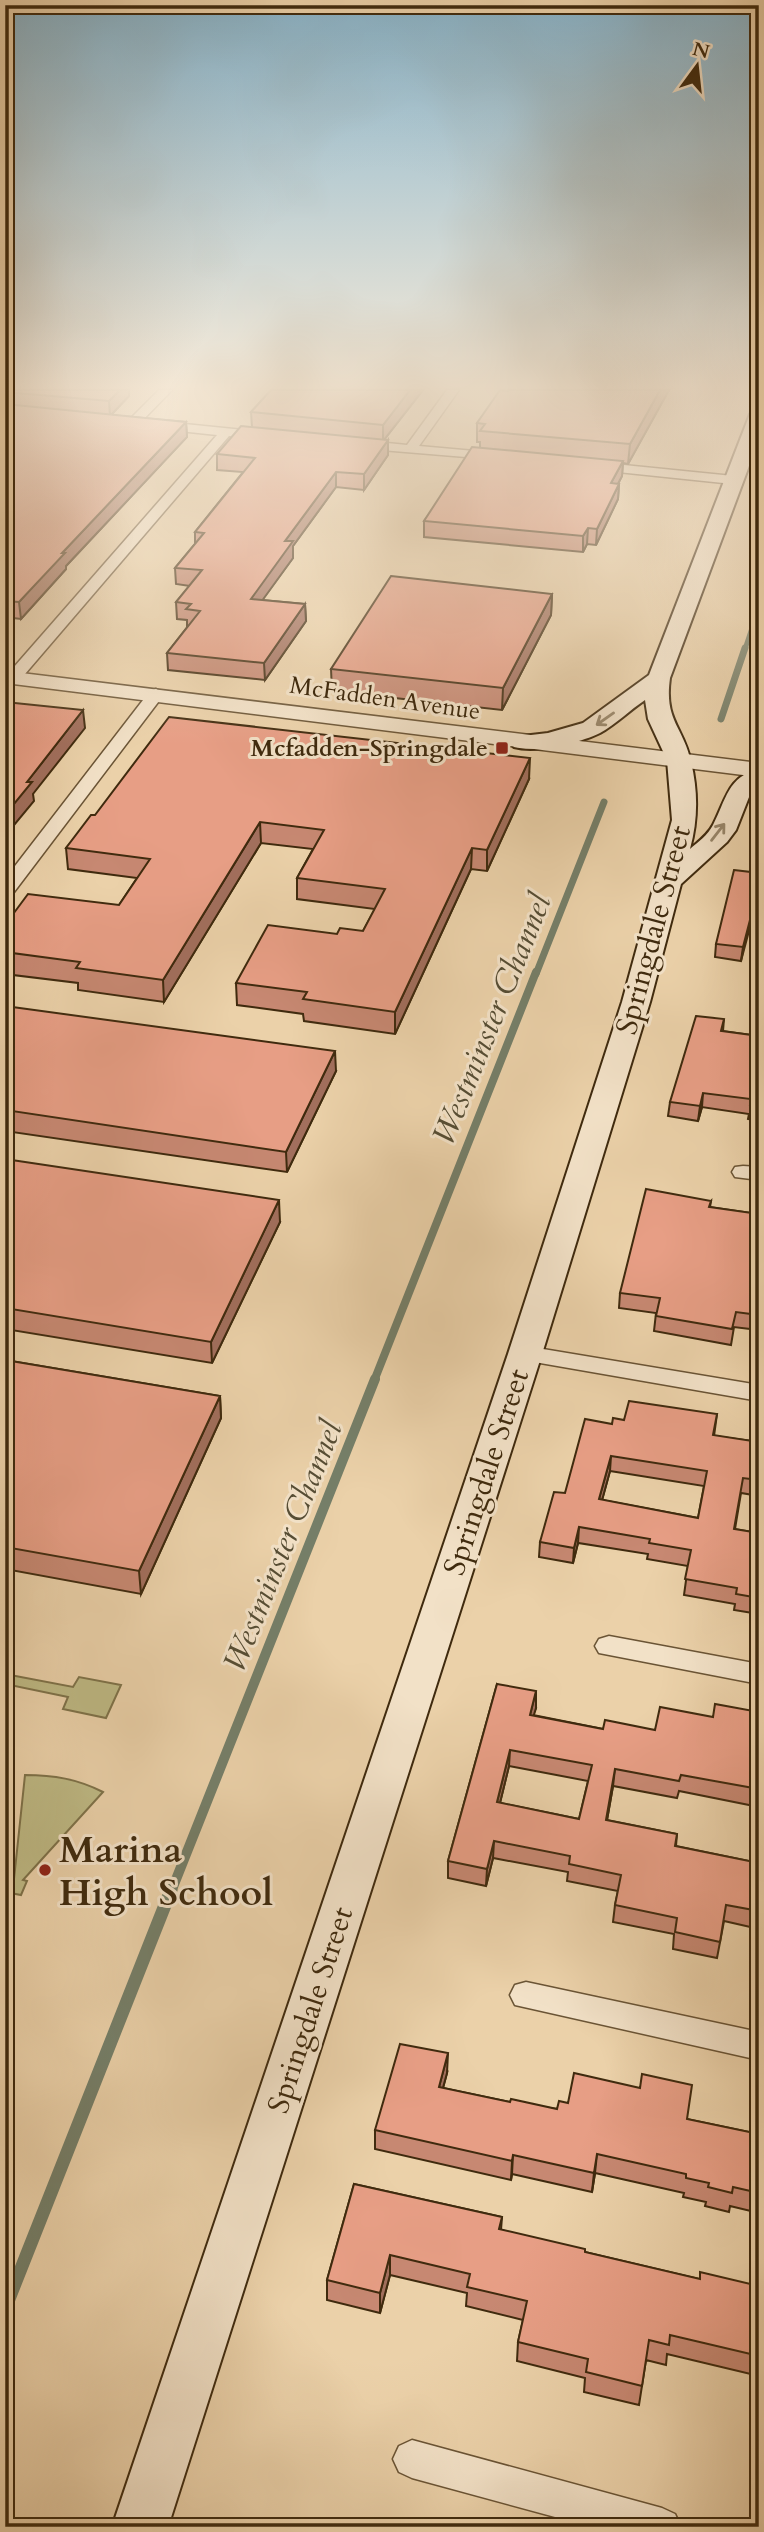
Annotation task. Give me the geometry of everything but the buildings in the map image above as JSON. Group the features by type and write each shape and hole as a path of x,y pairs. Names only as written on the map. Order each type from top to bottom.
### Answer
{"main road":[{"name":"Springdale Street","path":"140,2527 525,1354 636,1002 685,820 679,760 660,719 656,698 659,678 722,508"},
{"path":"522,742 550,740 591,728 659,678"},
{"path":"670,880 722,831 739,791 759,776"}],"street":[{"path":"9,678 159,508"},
{"name":"McFadden Avenue","path":"9,678 759,769"},
{"path":"5,892 156,694"},
{"path":"525,1354 759,1392"},
{"path":"609,1646 759,1674"},
{"path":"526,1995 759,2046"},
{"path":"412,2459 662,2527"}],"shaded area":[{"path":"5,1674 73,1687 79,1677 121,1685 106,1718 63,1709 68,1697 5,1684"},
{"path":"25,1775 65,1779 103,1792 23,1880 27,1881 21,1895 5,1892 10,1878 14,1879"}],"waterway":[{"name":"Westminster Channel","path":"745,649 759,607"},
{"name":"Westminster Channel","path":"721,719 745,648"},
{"name":"Westminster Channel","path":"536,974 604,802"},
{"name":"Westminster Channel","path":"374,1381 536,972"},
{"name":"Westminster Channel","path":"171,1892 375,1379"},
{"name":"Westminster Channel","path":"5,2309 171,1890"}],"place":[{"name":"Mcfadden-Springdale","path":"502,748"},
{"name":"Marina High School","path":"45,1870"}]}
